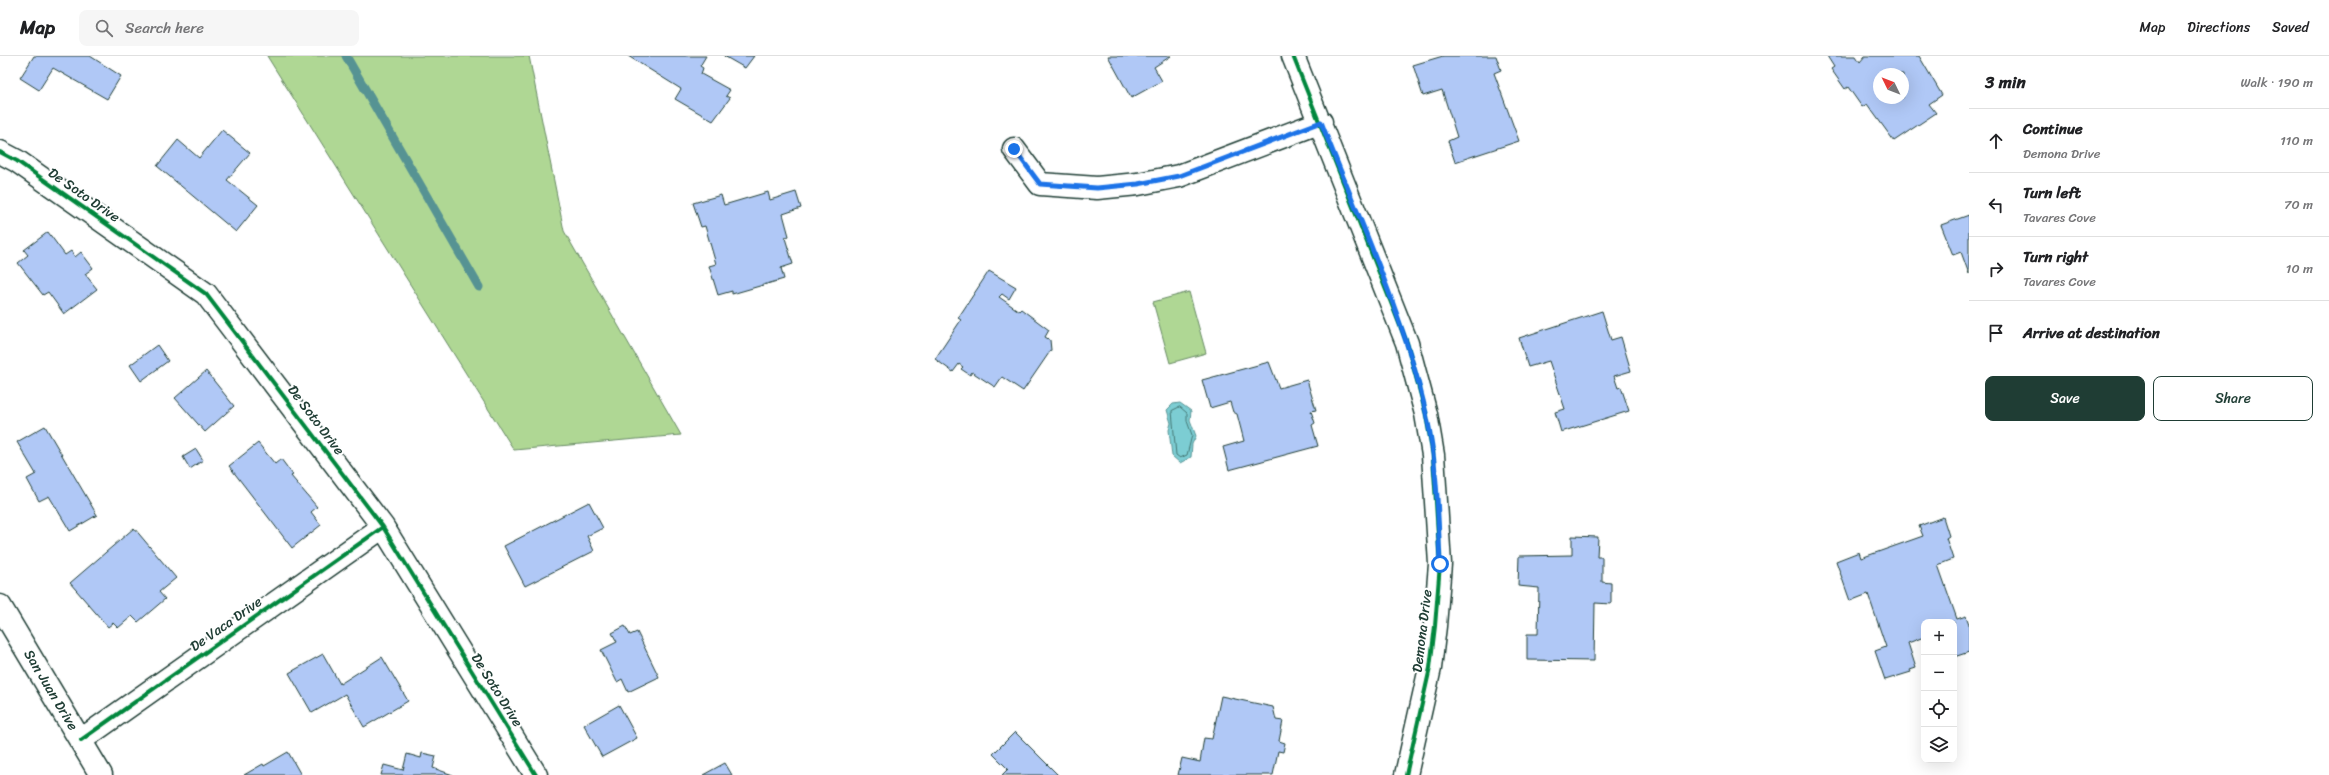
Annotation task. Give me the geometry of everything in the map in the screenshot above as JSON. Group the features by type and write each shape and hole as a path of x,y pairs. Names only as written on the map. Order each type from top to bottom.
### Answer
{"street":[{"name":"Demona Drive","path":"1293,56 1321,122 1407,343 1426,414 1433,455 1440,564 1435,626 1430,668 1406,775"},
{"path":"1014,149 1040,184 1097,188 1131,185 1179,176 1321,122"},
{"name":"De Soto Drive","path":"0,152 17,161 206,294 383,527 536,775"},
{"name":"De Vaca Drive","path":"81,740 383,527"},
{"name":"San Juan Drive","path":"0,606 101,775"}],"green space":[{"path":"267,56 529,56 564,231 681,435 514,450"},
{"path":"1189,292 1206,353 1170,363 1153,302"}],"water":[{"path":"1180,403 1191,411 1190,420 1196,436 1192,444 1191,457 1180,463 1172,456 1169,430 1171,423 1167,410 1173,404"}],"building":[{"path":"34,56 90,56 121,76 107,99 53,68 39,90 20,78"},
{"path":"628,56 706,56 700,66 703,68 701,74 730,90 726,96 730,98 713,121 675,99 681,89"},
{"path":"724,56 754,56 745,68"},
{"path":"1108,56 1171,56 1154,67 1162,81 1131,98"},
{"path":"1443,56 1496,56 1501,70 1494,73 1519,141 1455,162 1448,141 1457,137 1442,90 1423,96 1413,65"},
{"path":"1827,56 1856,56 1860,62 1865,56 1919,56 1942,95 1929,104 1936,113 1894,141 1867,104 1862,107 1848,87 1845,89 1831,69 1834,67"},
{"path":"222,130 250,153 227,180 258,205 236,232 157,166 178,140 199,158"},
{"path":"768,192 770,200 796,192 801,208 783,214 789,236 785,238 793,264 781,268 784,279 732,294 732,291 718,295 709,266 716,264 705,226 701,227 693,203 721,195 724,205"},
{"path":"1969,215 1969,274 1961,252 1953,255 1941,225"},
{"path":"48,232 65,255 71,251 75,257 81,252 93,268 85,274 97,289 64,314 48,292 43,295 18,263 28,255 24,250"},
{"path":"989,271 1016,287 1009,299 1002,294 999,297 1019,311 1021,309 1049,330 1045,337 1050,340 1051,350 1023,391 1002,377 995,387 972,372 970,375 961,369 963,367 959,364 953,372 935,359 961,320 958,318"},
{"path":"1602,311 1611,340 1621,337 1631,371 1614,376 1618,388 1621,387 1629,411 1561,432 1555,412 1565,409 1549,361 1528,367 1519,338"},
{"path":"157,345 168,361 141,381 130,365"},
{"path":"1269,362 1279,388 1307,380 1316,410 1311,411 1315,423 1312,425 1318,446 1229,470 1223,447 1244,441 1237,414 1233,412 1230,402 1210,408 1202,380"},
{"path":"206,371 234,406 205,432 175,398"},
{"path":"45,426 97,515 70,531 49,496 39,501 27,479 36,474 17,442"},
{"path":"258,443 275,464 281,459 293,475 291,476 317,507 311,512 321,525 292,548 229,466"},
{"path":"196,449 203,460 190,469 183,457"},
{"path":"589,502 603,528 587,536 594,551 525,586 504,546"},
{"path":"1943,517 1949,536 1946,538 1953,559 1938,565 1957,619 1921,619 1921,638 1908,643 1916,668 1910,670 1911,672 1885,680 1875,651 1886,647 1868,594 1850,601 1836,561 1859,552 1861,558 1923,536 1919,526"},
{"path":"134,528 176,578 159,592 165,599 138,622 132,616 118,628 113,623 108,627 70,583"},
{"path":"1572,536 1598,537 1597,557 1602,557 1602,582 1611,583 1611,604 1595,603 1594,661 1527,660 1527,634 1538,634 1539,588 1518,586 1519,556 1572,555"},
{"path":"1966,616 1969,624 1969,652 1957,656 1957,619"},
{"path":"625,626 630,635 637,632 659,677 628,692 622,679 617,682 601,650 617,642 612,633"},
{"path":"323,654 340,684 382,657 408,701 364,727 345,694 312,713 289,673"},
{"path":"1221,696 1273,707 1276,720 1283,721 1279,741 1285,743 1283,752 1278,751 1273,775 1178,775 1182,758 1200,762 1204,738 1212,739"},
{"path":"619,705 637,738 602,757 584,725"},
{"path":"1015,732 1058,775 1002,775 1008,769 993,754"},
{"path":"288,752 301,775 244,775 263,764 264,766"},
{"path":"422,753 436,756 433,768 453,775 381,775 384,765 403,770 407,754 421,758"},
{"path":"725,763 732,775 703,775"}],"waterway":[{"path":"346,56 479,287"}],"cycle path":[{"path":"1293,56 1407,343 1426,414 1433,455 1440,564 1435,626 1430,668 1406,775"},
{"path":"0,152 17,161 206,294 383,527 536,775"},
{"path":"81,740 383,527"}],"route":[{"path":"1014,149 1040,184 1097,188 1138,184 1179,176 1321,122 1407,343 1426,414 1433,455 1438,506 1440,564"}]}
